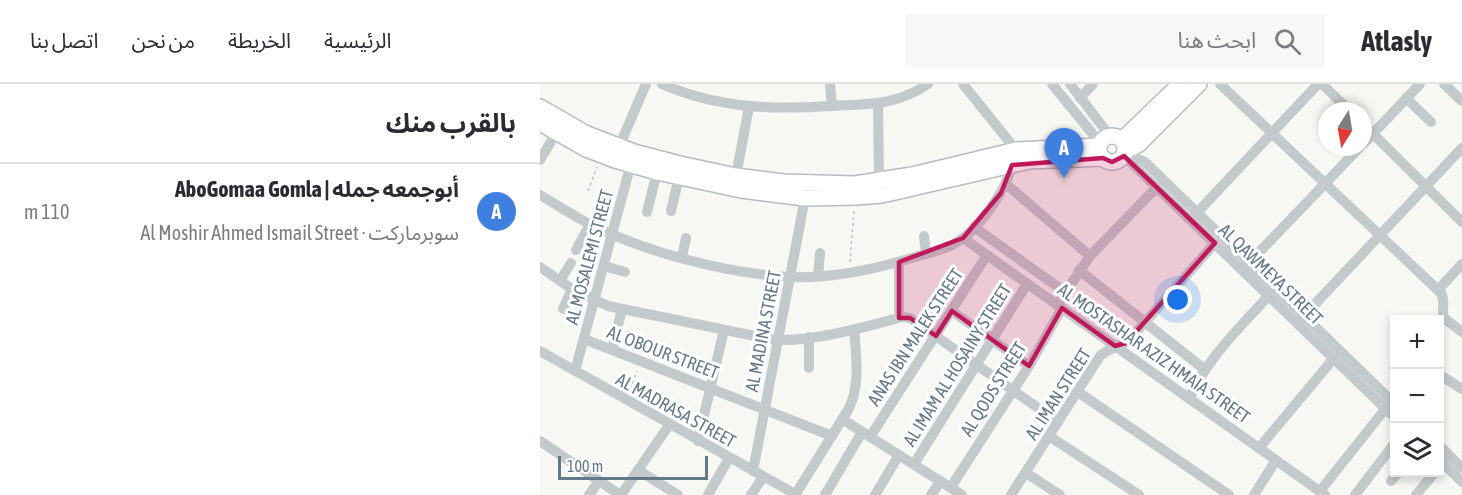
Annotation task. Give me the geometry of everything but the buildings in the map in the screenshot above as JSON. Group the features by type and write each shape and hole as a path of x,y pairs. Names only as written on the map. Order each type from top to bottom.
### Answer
{"street":[{"path":"619,147 646,84"},
{"path":"662,84 690,95 748,107 790,108 878,104 909,94 928,84"},
{"path":"690,95 697,84"},
{"path":"830,84 832,106"},
{"path":"963,84 1014,157"},
{"name":"AL QAWMEYA STREET","path":"1052,84 1113,148 1194,217 1390,406"},
{"name":"AL QAWMEYA STREET","path":"1070,84 1113,148 1145,162 1215,243 1246,266 1269,295 1301,319 1334,358 1390,406"},
{"path":"1080,98 1093,84"},
{"path":"1113,148 1180,84"},
{"path":"540,107 551,126 602,156 680,164 736,176 807,184 855,184 1014,157 1139,144 1199,84"},
{"path":"1220,84 1438,290 1443,297 1443,315 1446,321 1462,332"},
{"path":"1194,217 1320,84 1340,102"},
{"path":"1420,84 1372,134 1462,222"},
{"path":"1444,84 1462,101"},
{"path":"1406,98 1431,122"},
{"path":"878,104 879,181"},
{"path":"736,176 748,107"},
{"path":"551,126 587,134 619,147 657,172 741,190 805,198 855,198 912,189 1014,157"},
{"path":"540,160 551,126"},
{"path":"1301,319 1462,148"},
{"path":"1246,266 1351,156"},
{"path":"540,195 612,234 682,257 740,270 790,277 818,275 850,272 899,262 953,245 974,227 1006,184 1014,157"},
{"name":"AL MOSALEMI STREET","path":"574,371 633,158"},
{"path":"647,212 657,172"},
{"path":"671,211 678,177"},
{"path":"1006,184 1090,256"},
{"name":"AL QODS STREET","path":"931,495 946,484 1029,366 1060,307 1065,292 1079,270 1157,187"},
{"name":"AL MADINA STREET","path":"758,474 765,409 805,198"},
{"path":"576,250 590,224"},
{"path":"974,227 1065,292"},
{"path":"924,236 927,254"},
{"path":"682,257 686,238"},
{"name":"AL MOSTASHAR AZIZ HMAIA STREET","path":"963,238 1323,493"},
{"name":"AL IMAN STREET","path":"1011,495 1100,356 1115,346 1126,343 1215,243"},
{"path":"818,275 820,253"},
{"name":"ANAS IBN MALEK STREET","path":"825,495 936,336 987,255"},
{"path":"561,281 571,262"},
{"path":"899,262 899,318"},
{"path":"1438,290 1462,264"},
{"path":"604,266 625,272"},
{"path":"540,267 594,301 622,309 778,340 809,337 899,318 910,318 1058,422"},
{"path":"1079,270 1204,369"},
{"name":"AL IMAM AL HOSAINY STREET","path":"914,464 1027,284"},
{"path":"563,309 572,289"},
{"path":"1189,399 1204,369 1269,295"},
{"path":"1438,315 1444,306"},
{"path":"612,350 622,309"},
{"path":"952,311 1029,366"},
{"path":"796,495 852,404 857,385 854,329"},
{"path":"698,441 724,330"},
{"path":"809,337 809,368"},
{"name":"AL OBOUR STREET","path":"584,339 832,436"},
{"name":"AL MADRASA STREET","path":"540,351 796,495"},
{"path":"1259,448 1334,358"},
{"path":"1444,378 1462,389"},
{"path":"1078,392 1229,495"},
{"path":"1323,493 1390,406"},
{"path":"842,419 962,495"},
{"path":"542,445 620,495 669,425"},
{"path":"1049,436 1138,495"},
{"path":"1355,495 1390,450"},
{"path":"1444,450 1462,468"},
{"path":"875,495 899,455"},
{"path":"708,495 729,458"},
{"path":"1254,495 1276,460"},
{"path":"1444,467 1462,482"},
{"path":"638,470 667,492 678,495"},
{"path":"1026,473 1060,495"},
{"path":"751,495 758,474"},
{"path":"1416,495 1431,477"},
{"path":"589,495 599,481"}],"path":[{"path":"588,191 602,156"},
{"path":"850,272 855,198"},
{"path":"626,401 640,361"}],"highlighted area":[{"path":"1124,156 1215,243 1126,343 1115,346 1062,308 1029,366 952,311 936,336 910,318 899,318 899,262 963,238 1001,193 1012,165 1103,158 1112,162"}],"place":[{"name":"أبوجمعه جمله | AboGomaa Gomla","path":"1064,178"}]}
